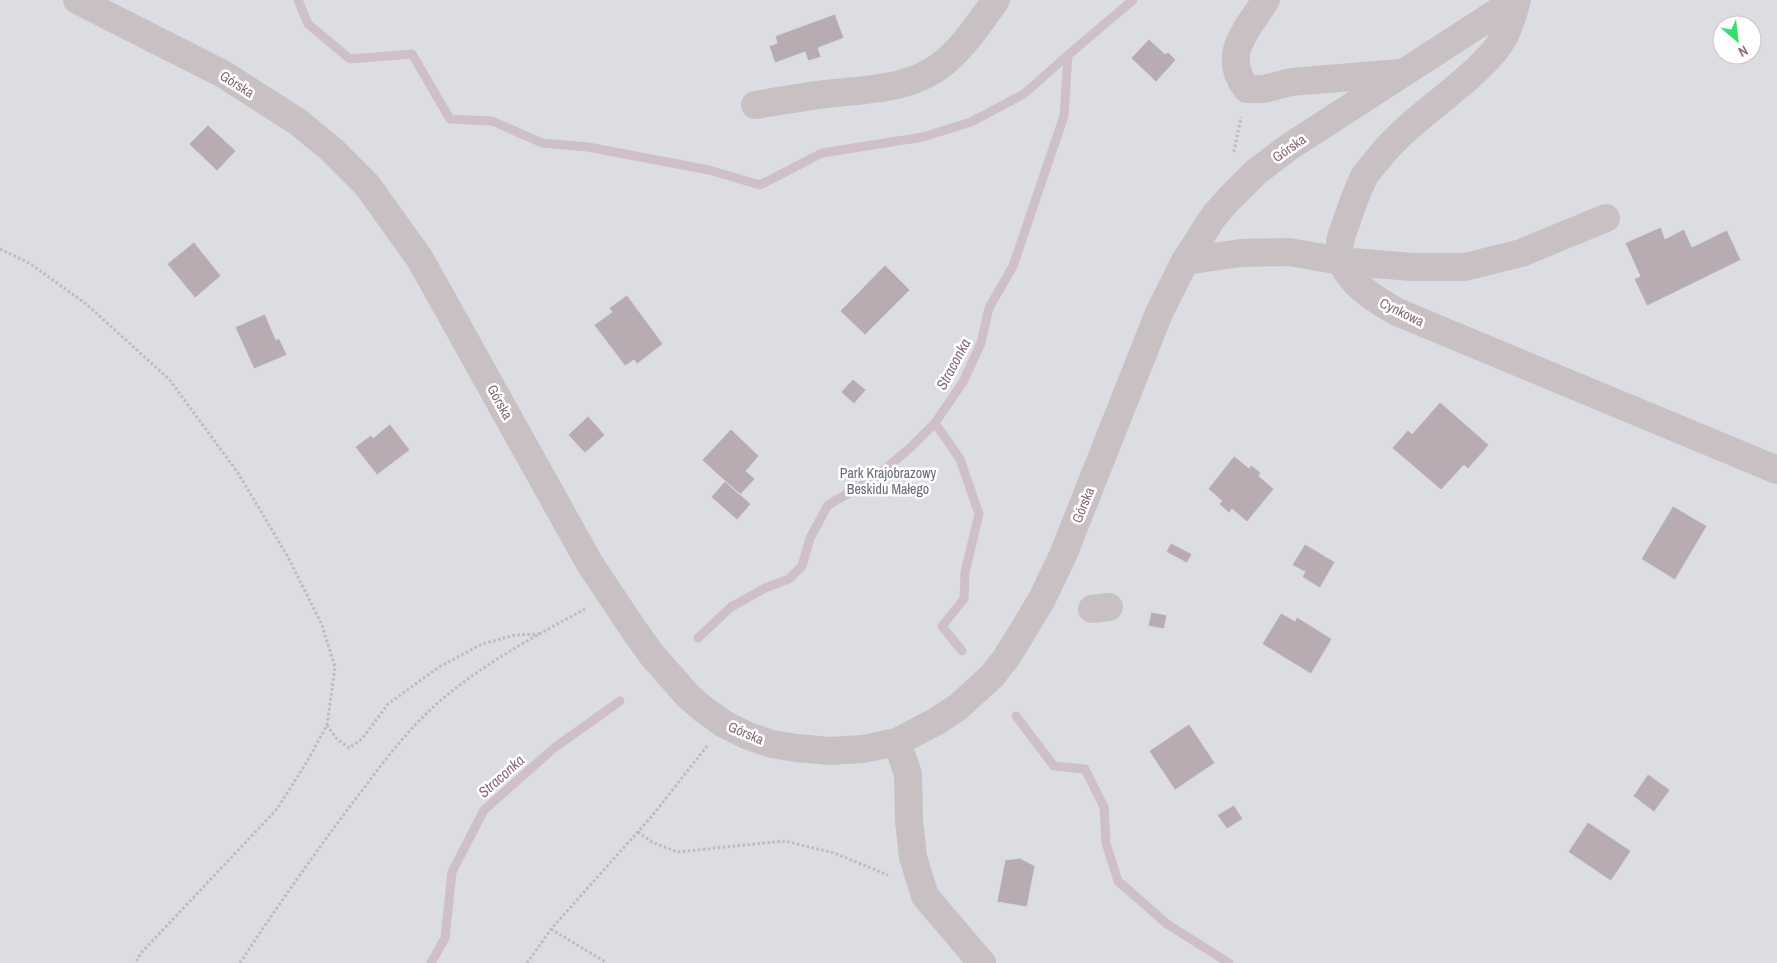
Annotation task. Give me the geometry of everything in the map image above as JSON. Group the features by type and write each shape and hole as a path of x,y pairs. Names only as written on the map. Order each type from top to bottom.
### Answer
{"street":[{"name":"Górska","path":"77,0 223,74 298,122 332,150 367,185 420,259 590,564 634,630 670,676 703,709 724,724 748,736 772,744 830,751 862,749 896,742 931,724 958,707 992,676 1006,658 1042,599 1063,555 1159,313 1185,261 1214,216 1256,172 1289,147 1516,0"},
{"path":"755,104 824,94 888,88 922,78 944,63 965,43 996,0"},
{"path":"1247,89 1238,78 1235,57 1238,44 1266,0"},
{"path":"1341,261 1340,242 1352,206 1366,174 1390,145 1420,117 1477,70 1497,47 1508,30 1516,0"},
{"name":"Górska","path":"1247,89 1264,89 1291,82 1401,73"},
{"path":"1185,261 1241,253 1288,252 1341,261 1411,267 1465,267 1521,253 1606,218"},
{"name":"Cynkowa","path":"1341,261 1353,279 1370,296 1397,312 1777,470"},
{"path":"896,742 908,774 908,821 913,857 925,896 982,963"}],"path":[{"path":"1233,155 1247,89"},
{"path":"0,249 29,263 84,303 169,379 238,473 288,557 322,626 335,667 327,725 308,760 277,809 141,953 135,963"},
{"path":"240,963 337,824 390,754 427,713 464,682 540,634 611,595"},
{"path":"327,725 336,738 348,748 362,739 388,704 439,667 482,644 515,635 540,634"},
{"path":"527,963 550,929 652,816 724,724"},
{"path":"638,832 652,842 677,852 785,841 834,853 875,869 925,896"},
{"path":"550,929 607,963"}],"green space":[{"name":"Park Krajobrazowy Beskidu Małego","path":"0,0 1777,0 1777,963 0,963"}],"building":[{"path":"835,14 844,38 818,48 821,57 808,61 805,52 775,63 769,46 777,43 775,36"},
{"path":"1149,39 1165,54 1168,52 1176,60 1156,82 1131,58"},
{"path":"208,125 236,151 217,171 189,144"},
{"path":"1661,227 1665,239 1684,229 1692,247 1727,230 1741,260 1647,306 1634,279 1640,276 1625,243"},
{"path":"194,242 221,276 195,298 167,264"},
{"path":"885,265 910,290 865,335 840,311"},
{"path":"627,295 663,344 637,364 634,360 625,366 594,325 612,312 609,308"},
{"path":"265,314 276,340 279,338 287,355 254,369 235,327"},
{"path":"853,379 866,390 854,404 841,392"},
{"path":"1440,402 1489,445 1468,469 1464,465 1441,490 1392,448 1408,430 1412,434"},
{"path":"588,416 605,435 585,453 568,435"},
{"path":"390,424 410,450 377,475 355,447 371,435 373,438"},
{"path":"731,429 759,456 746,471 755,479 740,495 702,460"},
{"path":"1234,456 1249,468 1251,465 1261,473 1259,476 1274,489 1247,522 1232,509 1229,513 1219,504 1222,501 1208,489"},
{"path":"725,481 751,504 737,520 711,497"},
{"path":"1673,506 1707,526 1675,580 1641,559"},
{"path":"1171,543 1192,554 1187,563 1166,552"},
{"path":"1305,544 1335,562 1320,588 1302,577 1305,572 1292,565"},
{"path":"1151,612 1167,615 1164,629 1148,626"},
{"path":"1281,613 1295,621 1297,617 1332,639 1311,674 1262,644"},
{"path":"1189,724 1215,763 1175,790 1149,751"},
{"path":"1648,774 1670,790 1654,812 1633,796"},
{"path":"1234,805 1243,819 1227,829 1217,815"},
{"path":"1588,822 1631,851 1611,881 1568,852"},
{"path":"1020,858 1035,866 1027,907 997,902 1005,860"}],"waterway":[{"path":"298,0 308,24 350,59 412,54 450,119 492,121 542,143 588,147 709,170 760,185 822,153 923,137 971,122 1024,94 1068,55"},
{"name":"Straconka","path":"698,638 731,607 765,588 789,579 802,566 810,538 828,505 873,479 911,447 935,423 963,382 981,343 989,308 1013,266 1064,116 1068,55 1133,0"},
{"path":"935,423 960,459 979,514 965,572 964,599 942,626 962,651"},
{"name":"Straconka","path":"431,963 445,938 452,872 484,810 554,748 620,701"},
{"path":"1016,716 1054,766 1085,769 1104,807 1106,843 1118,881 1167,924 1229,963"}]}
